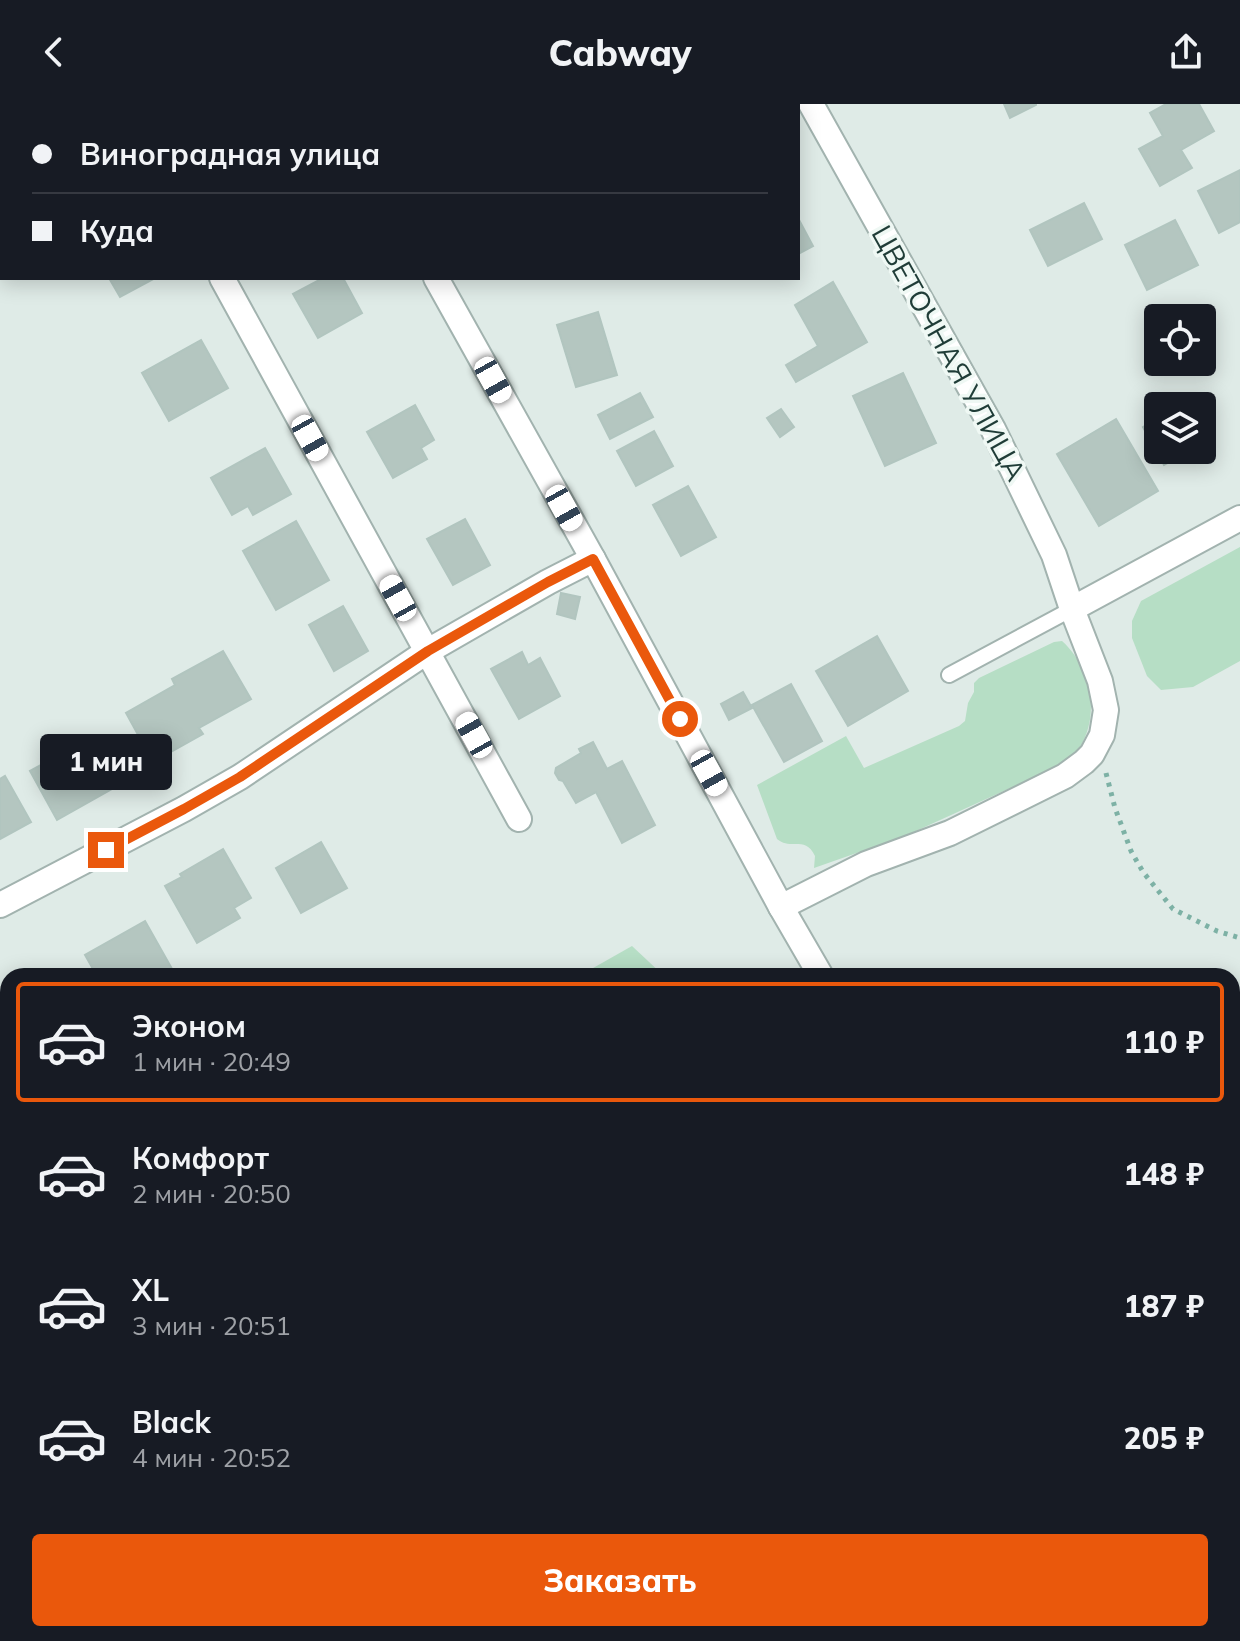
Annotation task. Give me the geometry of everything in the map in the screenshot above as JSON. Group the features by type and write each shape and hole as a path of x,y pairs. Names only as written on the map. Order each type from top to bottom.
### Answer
{"street":[{"name":"ЦВЕТОЧНАЯ УЛИЦА","path":"811,104 993,429 1054,555 1105,700 1105,718 1098,744"},
{"path":"223,280 519,819"},
{"path":"437,280 816,968"},
{"path":"1072,609 1240,518"},
{"path":"0,905 240,777 428,651 593,559"},
{"path":"781,907 866,864 950,833 1065,776 1084,762 1098,744"}],"lane":[{"path":"949,675 1072,609"}],"path":[{"path":"1098,744 1115,808 1131,851 1143,872 1173,909 1217,931 1240,938"}],"green space":[{"path":"1240,547 1240,661 1193,687 1161,690 1147,676 1132,638 1132,621 1141,601"},
{"path":"1062,641 1080,663 1091,705 1086,734 1077,751 1067,760 905,836 814,868 815,856 807,846 787,844 777,839 757,785 846,736 864,768 959,726 965,721 974,683 979,678"},
{"path":"632,946 655,968 593,968"}],"building":[{"path":"1004,104 1036,104 1036,105 1010,118"},
{"path":"1166,104 1199,104 1214,131 1181,150 1192,168 1160,186 1139,149 1163,136 1150,113"},
{"path":"1240,170 1240,222 1219,233 1198,191"},
{"path":"1084,203 1102,239 1048,266 1030,230"},
{"path":"1175,220 1198,265 1147,290 1125,245"},
{"path":"800,222 813,246 800,253"},
{"path":"110,280 151,280 120,297"},
{"path":"319,280 344,280 362,313 318,338 293,294"},
{"path":"833,282 867,342 796,382 786,365 818,346 795,305"},
{"path":"598,312 617,375 576,387 557,325"},
{"path":"201,340 228,388 169,421 142,373"},
{"path":"903,373 936,443 885,466 853,396"},
{"path":"640,393 653,417 610,439 598,415"},
{"path":"415,405 434,440 421,448 427,459 393,478 367,432"},
{"path":"781,409 794,427 780,437 767,418"},
{"path":"1116,419 1158,491 1099,526 1057,454"},
{"path":"654,431 673,466 636,486 617,451"},
{"path":"265,448 291,494 253,515 248,506 232,515 211,478"},
{"path":"688,486 716,537 681,556 653,505"},
{"path":"465,519 490,565 453,585 427,539"},
{"path":"296,521 329,580 276,610 243,551"},
{"path":"561,593 580,597 575,619 557,614"},
{"path":"343,606 368,651 334,671 309,625"},
{"path":"877,636 908,691 848,726 816,671"},
{"path":"223,651 251,699 199,728 203,734 153,762 126,713 175,685 172,679"},
{"path":"522,652 528,665 540,658 560,696 519,719 491,669"},
{"path":"791,684 822,741 784,762 752,705"},
{"path":"743,692 752,708 729,720 721,704"},
{"path":"90,738 117,786 57,820 30,771"},
{"path":"593,742 607,769 622,761 655,825 622,843 596,792 576,803 555,773 556,768 581,753 579,749"},
{"path":"5,776 31,822 0,839 0,779"},
{"path":"321,842 347,888 301,913 276,868"},
{"path":"223,849 251,898 234,908 240,918 197,943 165,886"},
{"path":"145,921 171,968 92,968 85,955"}],"route":[{"path":"106,850 240,777 428,651 593,559 680,719"}]}
